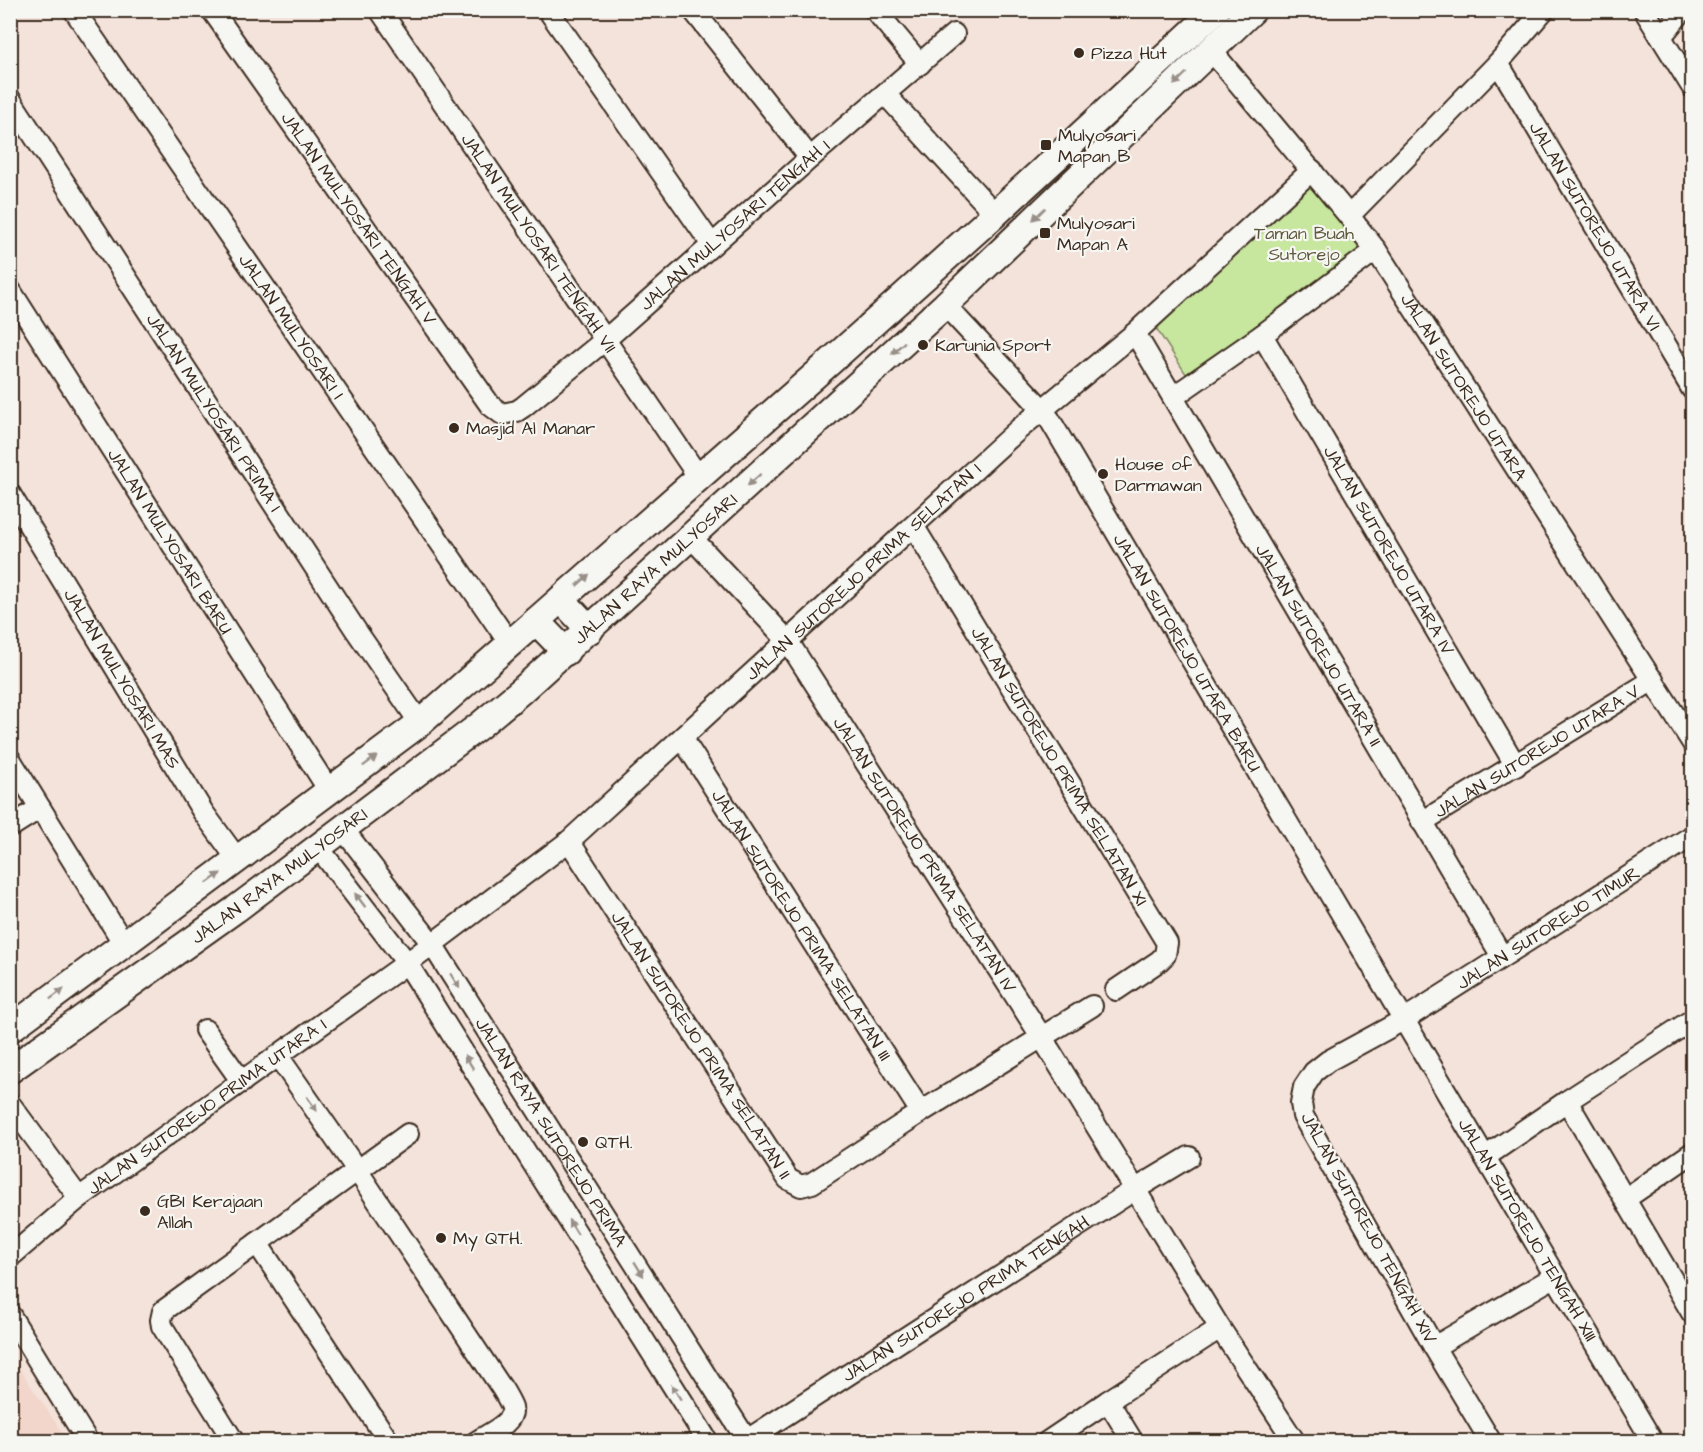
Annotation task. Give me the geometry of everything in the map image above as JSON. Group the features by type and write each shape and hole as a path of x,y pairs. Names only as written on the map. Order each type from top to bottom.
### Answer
{"main road":[{"name":"JALAN RAYA MULYOSARI","path":"10,1029 420,723 830,362 995,214 1216,10"},
{"name":"JALAN RAYA MULYOSARI","path":"10,1071 236,909 343,829 479,726 566,652 945,305 1253,10"},
{"path":"954,250 978,273"},
{"path":"561,599 590,630"},
{"path":"536,621 566,652"}],"street":[{"name":"JALAN MULYOSARI I","path":"74,10 510,644"},
{"name":"JALAN MULYOSARI TENGAH V","path":"212,10 490,405 502,414 513,412"},
{"name":"JALAN MULYOSARI TENGAH VII","path":"380,10 698,476"},
{"path":"548,10 712,245"},
{"path":"693,10 810,158"},
{"path":"875,10 920,64"},
{"path":"1349,216 1498,63 1544,10"},
{"path":"1644,10 1692,87"},
{"path":"1661,37 1683,10"},
{"name":"JALAN MULYOSARI TENGAH I","path":"513,412 523,407 605,340 954,34"},
{"name":"JALAN SUTOREJO UTARA","path":"1211,50 1376,250 1692,742"},
{"name":"JALAN SUTOREJO UTARA VI","path":"1498,63 1692,389"},
{"path":"885,94 995,214"},
{"name":"JALAN MULYOSARI PRIMA I","path":"10,99 355,630 420,723"},
{"name":"JALAN SUTOREJO PRIMA SELATAN I","path":"407,963 569,841 1019,429 1135,333 1312,170"},
{"path":"1173,397 1262,335 1376,250"},
{"name":"JALAN MULYOSARI BARU","path":"10,290 330,792"},
{"name":"JALAN SUTOREJO UTARA BARU","path":"945,305 1043,410 1405,1019"},
{"name":"JALAN SUTOREJO UTARA II","path":"1135,333 1501,955"},
{"name":"JALAN SUTOREJO UTARA IV","path":"1262,335 1516,766"},
{"name":"JALAN MULYOSARI MAS","path":"10,494 203,812 238,860"},
{"name":"JALAN SUTOREJO PRIMA SELATAN XI","path":"914,527 1167,943 1165,955 1159,961 1116,990"},
{"name":"JALAN SUTOREJO PRIMA SELATAN IV","path":"691,537 787,640 1041,1036 1134,1190 1294,1442"},
{"name":"JALAN SUTOREJO UTARA V","path":"1422,822 1653,680"},
{"name":"JALAN SUTOREJO PRIMA SELATAN III","path":"682,738 921,1112"},
{"path":"10,759 124,944"},
{"path":"10,828 40,808"},
{"name":"JALAN RAYA SUTOREJO PRIMA","path":"343,829 432,944 746,1441"},
{"name":"JALAN SUTOREJO TIMUR","path":"1405,1019 1692,836"},
{"name":"JALAN SUTOREJO PRIMA SELATAN II","path":"569,841 788,1179 801,1186 812,1184 1041,1036"},
{"name":"JALAN RAYA SUTOREJO PRIMA","path":"318,847 407,963 708,1442"},
{"name":"JALAN SUTOREJO PRIMA UTARA I","path":"10,1257 79,1198 407,963"},
{"path":"1041,1036 1092,1006"},
{"name":"JALAN SUTOREJO TENGAH XIII","path":"1405,1019 1554,1277 1653,1442"},
{"name":"JALAN SUTOREJO TENGAH XIV","path":"1405,1019 1328,1061 1314,1072 1304,1087 1301,1103 1303,1116 1434,1347 1491,1442"},
{"path":"1485,1156 1692,1020"},
{"path":"205,1030 242,1082"},
{"path":"278,1056 357,1170 512,1407 512,1414 508,1421 476,1442"},
{"path":"1567,1101 1692,1313"},
{"path":"10,1104 79,1198"},
{"path":"234,1442 162,1326 161,1315 167,1306 408,1134"},
{"path":"1625,1199 1692,1153"},
{"name":"JALAN SUTOREJO PRIMA TENGAH","path":"746,1441 1134,1190 1189,1158"},
{"path":"256,1243 388,1442"},
{"path":"1434,1347 1554,1277"},
{"path":"10,1315 88,1442"},
{"path":"1047,1442 1220,1328"},
{"path":"1108,1401 1133,1442"}],"shaded area":[{"path":"11,1356 68,1441 11,1441"}],"green space":[{"name":"Taman Buah Sutorejo","path":"1312,181 1369,249 1186,374 1154,325"}],"place":[{"name":"Pizza Hut","path":"1079,53"},
{"name":"Mulyosari Mapan B","path":"1046,145"},
{"name":"Mulyosari Mapan A","path":"1045,233"},
{"name":"Karunia Sport","path":"923,345"},
{"name":"Masjid Al Manar","path":"454,428"},
{"name":"House of Darmawan","path":"1103,474"},
{"name":"QTH.","path":"583,1142"},
{"name":"GBI Kerajaan Allah","path":"145,1211"},
{"name":"My QTH.","path":"441,1238"}]}
